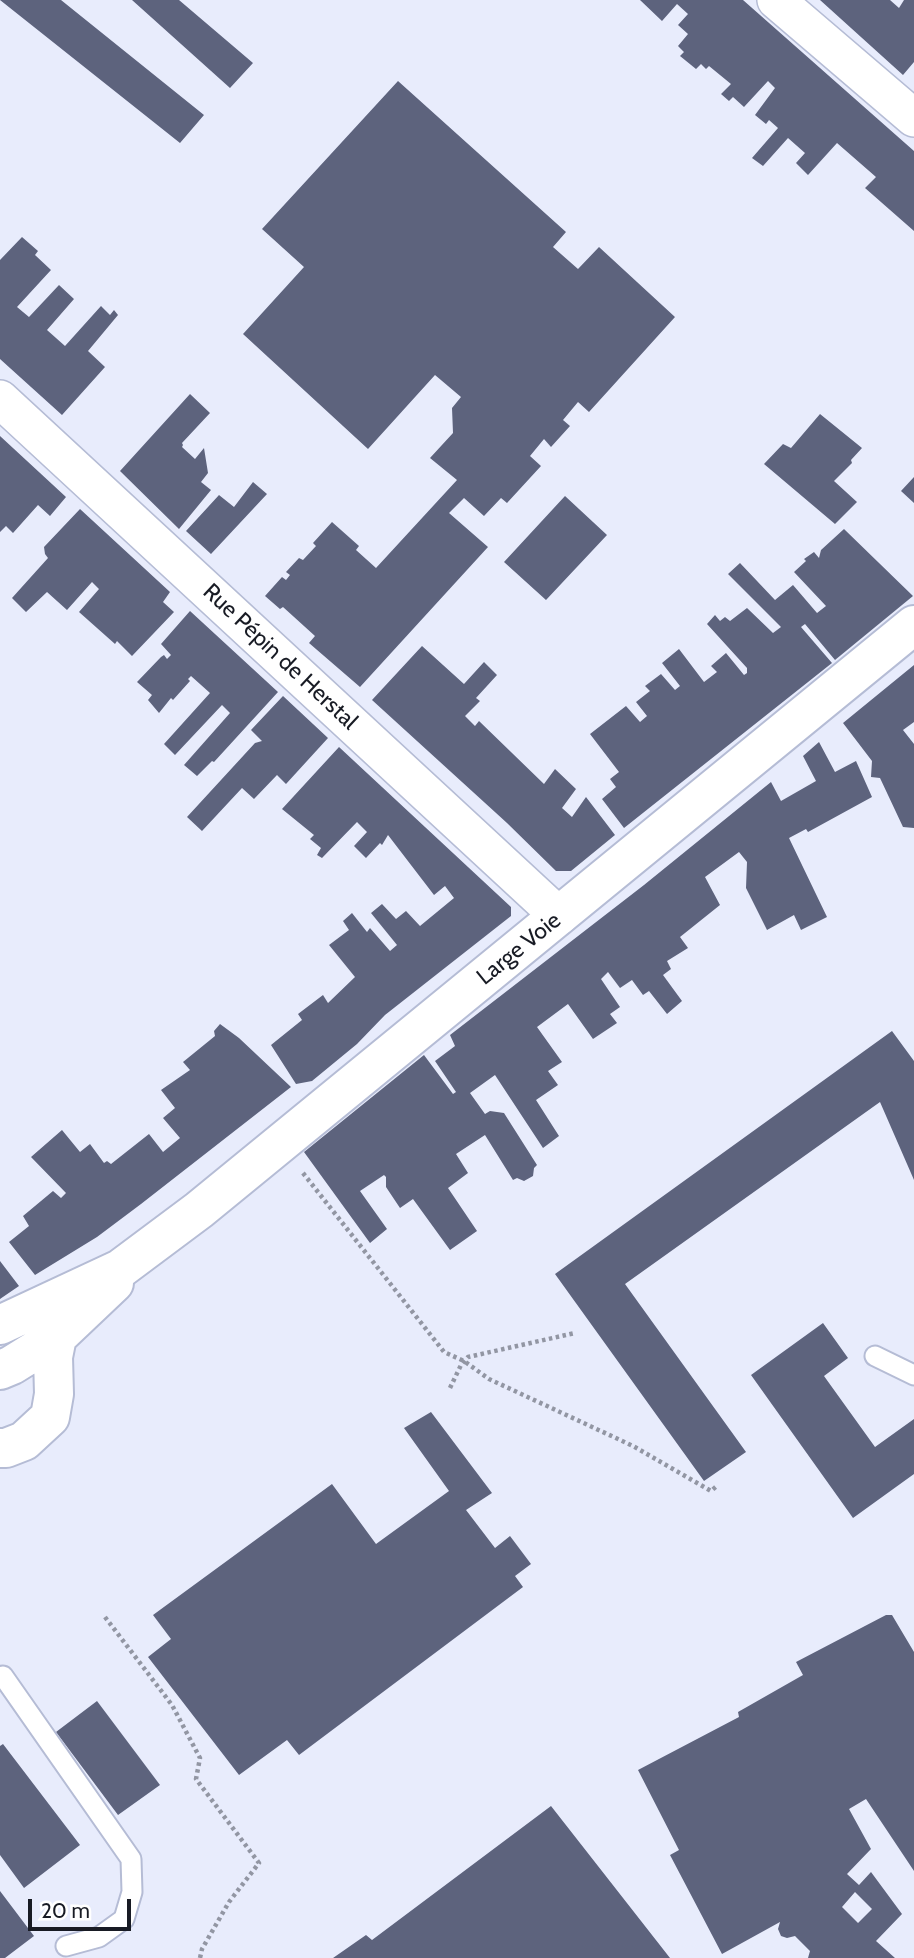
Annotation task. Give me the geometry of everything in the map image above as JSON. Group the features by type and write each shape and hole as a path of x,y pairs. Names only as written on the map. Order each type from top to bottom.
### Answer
{"street":[{"path":"776,0 914,118"},
{"name":"Rue Pépin de Herstal","path":"0,399 559,916"},
{"name":"Large Voie","path":"0,1325 120,1269 282,1144 914,625"},
{"name":"Large Voie","path":"0,1370 57,1337 114,1283 120,1269"},
{"path":"0,1448 24,1441 50,1417 54,1394 52,1357 57,1337"}],"lane":[{"path":"874,1356 914,1375"},
{"path":"3,1676 131,1858 132,1892 124,1919 99,1937 66,1946"}],"path":[{"path":"282,1144 364,1254 444,1352 489,1379 633,1446 711,1491 718,1485"},
{"path":"450,1388 468,1357 575,1333"},
{"path":"105,1617 172,1705 201,1758 196,1779 259,1863 229,1902 202,1949 200,1958"}],"building":[{"path":"0,0 61,0 204,115 180,143"},
{"path":"132,0 179,0 253,63 230,88"},
{"path":"640,0 743,0 914,151 914,231 865,188 876,177 837,143 808,175 796,163 805,153 788,138 763,166 752,158 778,128 769,120 766,124 755,115 775,88 768,81 744,107 733,97 729,101 721,94 731,84 709,66 706,69 701,64 696,69 680,56 684,52 678,46 688,34 678,25 688,14 677,4 662,21"},
{"path":"820,0 890,0 899,8 904,0 914,0 914,62 903,75"},
{"path":"398,81 566,232 553,247 578,269 599,247 675,317 589,412 578,402 563,420 570,426 551,447 544,439 530,456 541,466 507,503 501,498 484,516 464,498 449,513 488,547 360,687 309,643 315,636 283,607 280,609 265,596 282,577 286,580 290,575 286,572 316,546 313,543 332,522 359,546 356,550 376,568 457,480 430,458 453,433 452,408 461,397 435,375 368,449 243,334 304,267 262,229"},
{"path":"22,237 38,251 35,255 51,270 17,307 29,317 59,285 74,299 47,330 65,346 101,306 110,315 114,310 118,315 88,351 105,367 62,415 0,359 0,260"},
{"path":"190,394 210,413 182,443 182,447 195,459 204,448 208,473 201,482 211,490 179,529 120,471"},
{"path":"820,414 862,448 834,481 857,502 835,524 764,464 783,444 791,448"},
{"path":"0,436 66,497 50,516 38,505 13,533 6,526 0,532"},
{"path":"914,477 914,503 901,491"},
{"path":"253,482 267,494 211,554 186,531 219,495 234,507"},
{"path":"565,496 607,535 546,600 504,562"},
{"path":"80,509 170,592 163,602 174,612 132,656 79,612 99,589 92,582 67,610 47,592 26,612 12,598 48,558 44,547"},
{"path":"844,529 913,596 835,660 805,624 801,627 832,663 624,828 602,799 616,787 610,779 619,772 590,734 626,706 640,722 647,716 636,702 650,691 645,686 661,674 675,690 680,686 662,663 679,649 704,682 717,672 711,666 726,653 744,675 747,673 747,668 707,624 715,615 720,621 725,617 730,621 747,608 773,633 781,627 728,574 740,563 775,600 793,585 817,613 826,606 794,572 806,561 804,559 814,552 819,558 821,550"},
{"path":"190,611 278,692 214,762 197,776 184,765 230,713 222,705 175,755 164,744 210,693 191,676 188,679 190,681 159,713 148,700 152,695 137,682 161,657 164,655 167,659 171,655 161,644"},
{"path":"422,646 464,684 484,662 497,675 476,698 480,701 465,716 475,726 479,721 544,784 555,769 576,789 562,808 572,817 586,797 615,835 571,871 556,871 372,700"},
{"path":"914,665 914,722 903,730 914,744 914,828 903,827 880,778 871,777 872,761 843,723"},
{"path":"283,696 328,738 286,784 277,775 254,799 242,788 202,831 187,817 255,743 262,741 251,730"},
{"path":"819,742 835,772 856,761 872,797 808,832 806,829 789,838 827,917 801,930 794,915 767,930 746,888 747,862 739,852 705,877 720,905 680,937 688,948 667,961 671,969 663,975 682,1001 667,1014 649,991 643,995 632,980 620,988 608,972 601,979 620,1007 610,1014 617,1023 593,1039 568,1004 537,1027 562,1062 548,1071 558,1085 536,1100 559,1136 543,1148 495,1075 470,1093 485,1114 490,1111 504,1113 537,1165 533,1176 524,1181 517,1178 513,1180 485,1135 456,1154 468,1173 448,1188 477,1231 450,1250 413,1199 400,1208 386,1187 384,1175 360,1191 387,1229 370,1243 304,1152 424,1055 453,1094 456,1092 435,1061 455,1046 450,1035 644,885 771,782 781,801 816,781 803,756"},
{"path":"339,747 511,907 511,916 385,1015 357,1044 312,1081 296,1084 271,1045 302,1020 298,1014 323,995 328,1003 355,977 329,945 349,930 343,921 352,913 367,932 370,928 390,951 397,945 371,913 382,904 396,919 406,911 420,926 454,898 445,886 434,895 388,835 382,845 380,843 366,858 354,846 367,832 357,822 322,858 317,855 321,848 310,839 314,835 282,809"},
{"path":"220,1024 239,1038 291,1087 97,1237 35,1275 9,1242 29,1226 23,1216 53,1191 61,1198 66,1193 31,1157 62,1130 80,1152 90,1144 104,1163 107,1161 111,1164 149,1134 163,1152 180,1138 163,1118 175,1108 161,1090 190,1070 183,1062 215,1036 214,1031"},
{"path":"892,1031 914,1061 914,1180 880,1102 625,1284 746,1452 704,1481 555,1274"},
{"path":"0,1261 19,1286 0,1299"},
{"path":"823,1323 848,1358 824,1376 875,1447 914,1419 914,1474 853,1518 751,1375"},
{"path":"431,1412 492,1493 466,1510 495,1548 510,1536 531,1564 515,1576 523,1587 299,1755 287,1740 239,1775 148,1657 171,1639 153,1615 332,1484 376,1544 449,1491 404,1428"},
{"path":"886,1615 892,1615 914,1652 914,1871 866,1799 849,1809 871,1849 847,1874 859,1885 871,1872 902,1914 876,1941 895,1958 808,1958 810,1951 795,1936 781,1936 778,1929 780,1922 722,1954 670,1855 679,1850 638,1770 739,1717 738,1712 803,1675 796,1662","holes":["855,1892 872,1909 858,1923 842,1907"]},
{"path":"97,1701 160,1785 118,1815 56,1732"},
{"path":"3,1744 80,1845 24,1888 0,1855 0,1746"},
{"path":"551,1806 670,1958 333,1958 366,1935 372,1940"},
{"path":"0,1891 34,1936 5,1958 0,1958"}]}
